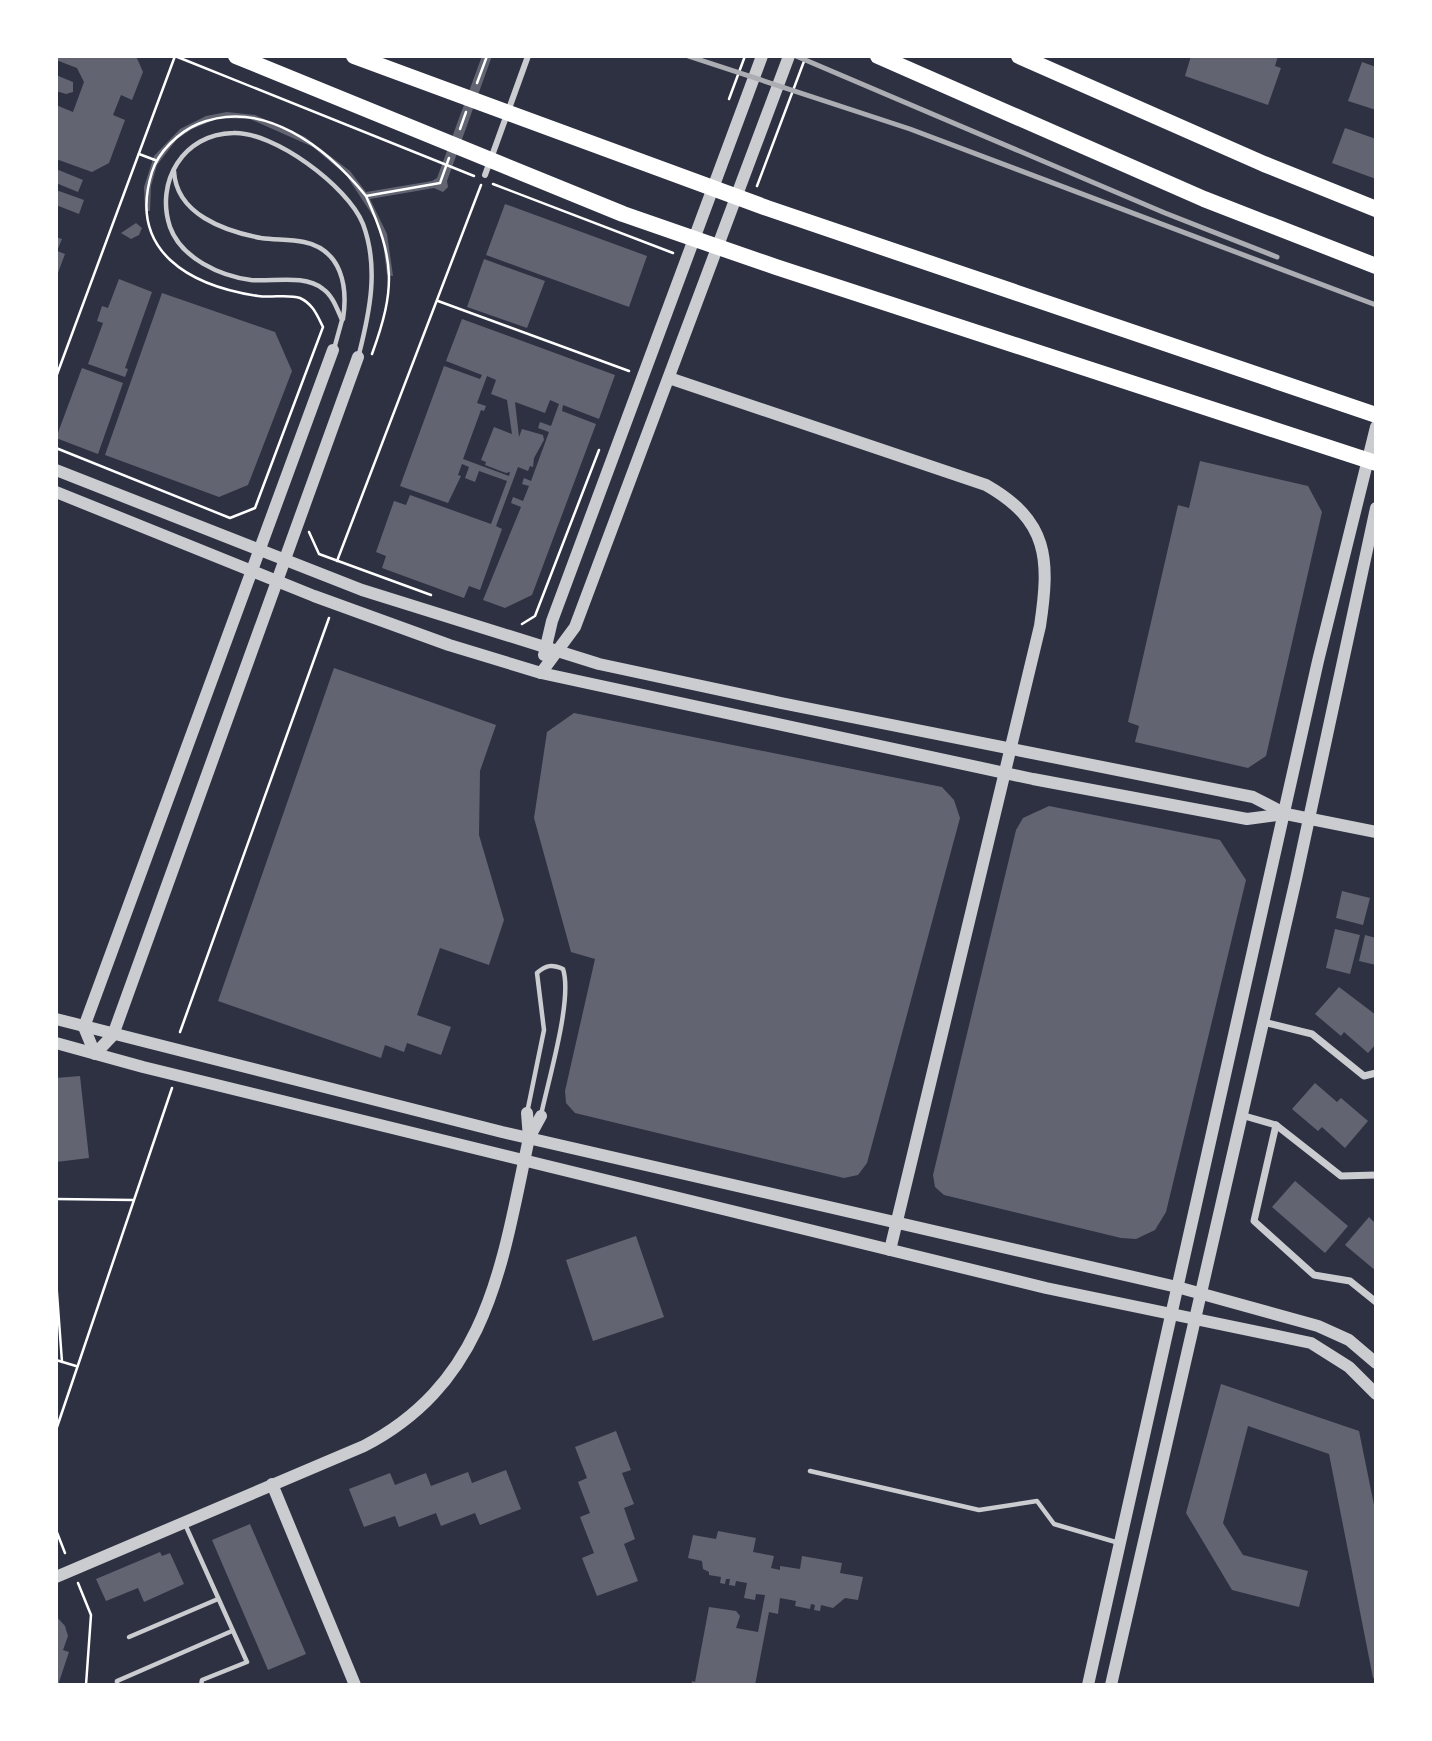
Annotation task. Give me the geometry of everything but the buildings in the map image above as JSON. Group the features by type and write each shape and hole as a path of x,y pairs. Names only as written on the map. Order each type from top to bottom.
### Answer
{"highway":[{"path":"236,56 623,214 776,267 1371,457"},
{"path":"354,56 767,208 1376,415"},
{"path":"878,56 1204,199 1376,266"},
{"path":"1019,56 1264,164 1376,209"}],"street":[{"path":"484,177 528,56"},
{"path":"541,673 551,650 552,621 762,56"},
{"path":"551,650 575,627 789,56"},
{"path":"95,1054 84,1027 333,350"},
{"path":"95,1054 113,1035 285,559 364,359"},
{"path":"669,378 986,485 1009,499 1028,516 1038,534 1045,556 1046,587 1040,626 890,1250"},
{"path":"1088,1685 1171,1313 1376,427"},
{"path":"56,470 362,590 598,664 1253,797 1286,814 1376,832"},
{"path":"56,492 277,582 449,645 541,673 1004,774 1247,819 1286,814"},
{"path":"1111,1685 1309,819 1376,508"},
{"path":"56,1019 529,1138 1177,1287 1318,1326 1349,1340 1376,1363"},
{"path":"1263,1022 1312,1034 1364,1076 1376,1073"},
{"path":"56,1043 1046,1288 1311,1343 1349,1367 1376,1394"},
{"path":"56,1577 385,1435 432,1399 453,1374 468,1350 491,1297 525,1160 529,1138 527,1114"},
{"path":"1241,1115 1276,1125 1341,1176 1376,1175"},
{"path":"529,1138 541,1116"},
{"path":"1276,1125 1254,1221 1314,1275 1350,1282 1376,1302"},
{"path":"272,1484 355,1685"}],"lane":[{"path":"342,320 330,295 322,287 307,282 250,280 229,275 189,254 171,229 166,208 165,189 174,166 199,143 233,132 252,135 308,162 332,182 363,223 371,261 372,290 364,359"},
{"path":"174,166 175,184 182,199 209,221 261,238 304,242 330,255 345,285 342,320 333,350"},
{"path":"527,1114 544,1030 537,973 543,968 556,965 563,969 566,979 564,1001 541,1116"},
{"path":"810,1471 979,1510 1037,1501 1054,1524 1120,1543"},
{"path":"184,1522 247,1662 202,1680 201,1685"},
{"path":"129,1637 218,1599"},
{"path":"117,1685 117,1681 232,1630"}],"path":[{"path":"56,377 175,56 446,166 484,177 674,253 669,264"},
{"path":"755,193 806,56"},
{"path":"56,448 230,518 255,509 323,327 314,307 299,297 268,298 231,292 185,275 156,242 145,193 155,160 187,129 218,116 260,117 317,147 341,165 366,196 382,232 390,270 390,290 364,359"},
{"path":"139,155 155,160"},
{"path":"366,196 440,183 446,166"},
{"path":"337,561 484,177"},
{"path":"437,300 629,371"},
{"path":"518,626 536,616 599,448"},
{"path":"309,531 319,554 440,598"},
{"path":"180,1032 329,618"},
{"path":"56,1430 172,1088"},
{"path":"56,1199 134,1200"},
{"path":"56,1280 62,1362"},
{"path":"56,1360 76,1366"},
{"path":"56,1530 65,1553"},
{"path":"78,1583 91,1615 86,1685"}],"railway":[{"path":"688,56 910,129 1376,305"},
{"path":"796,56 1165,213 1277,257"}]}
